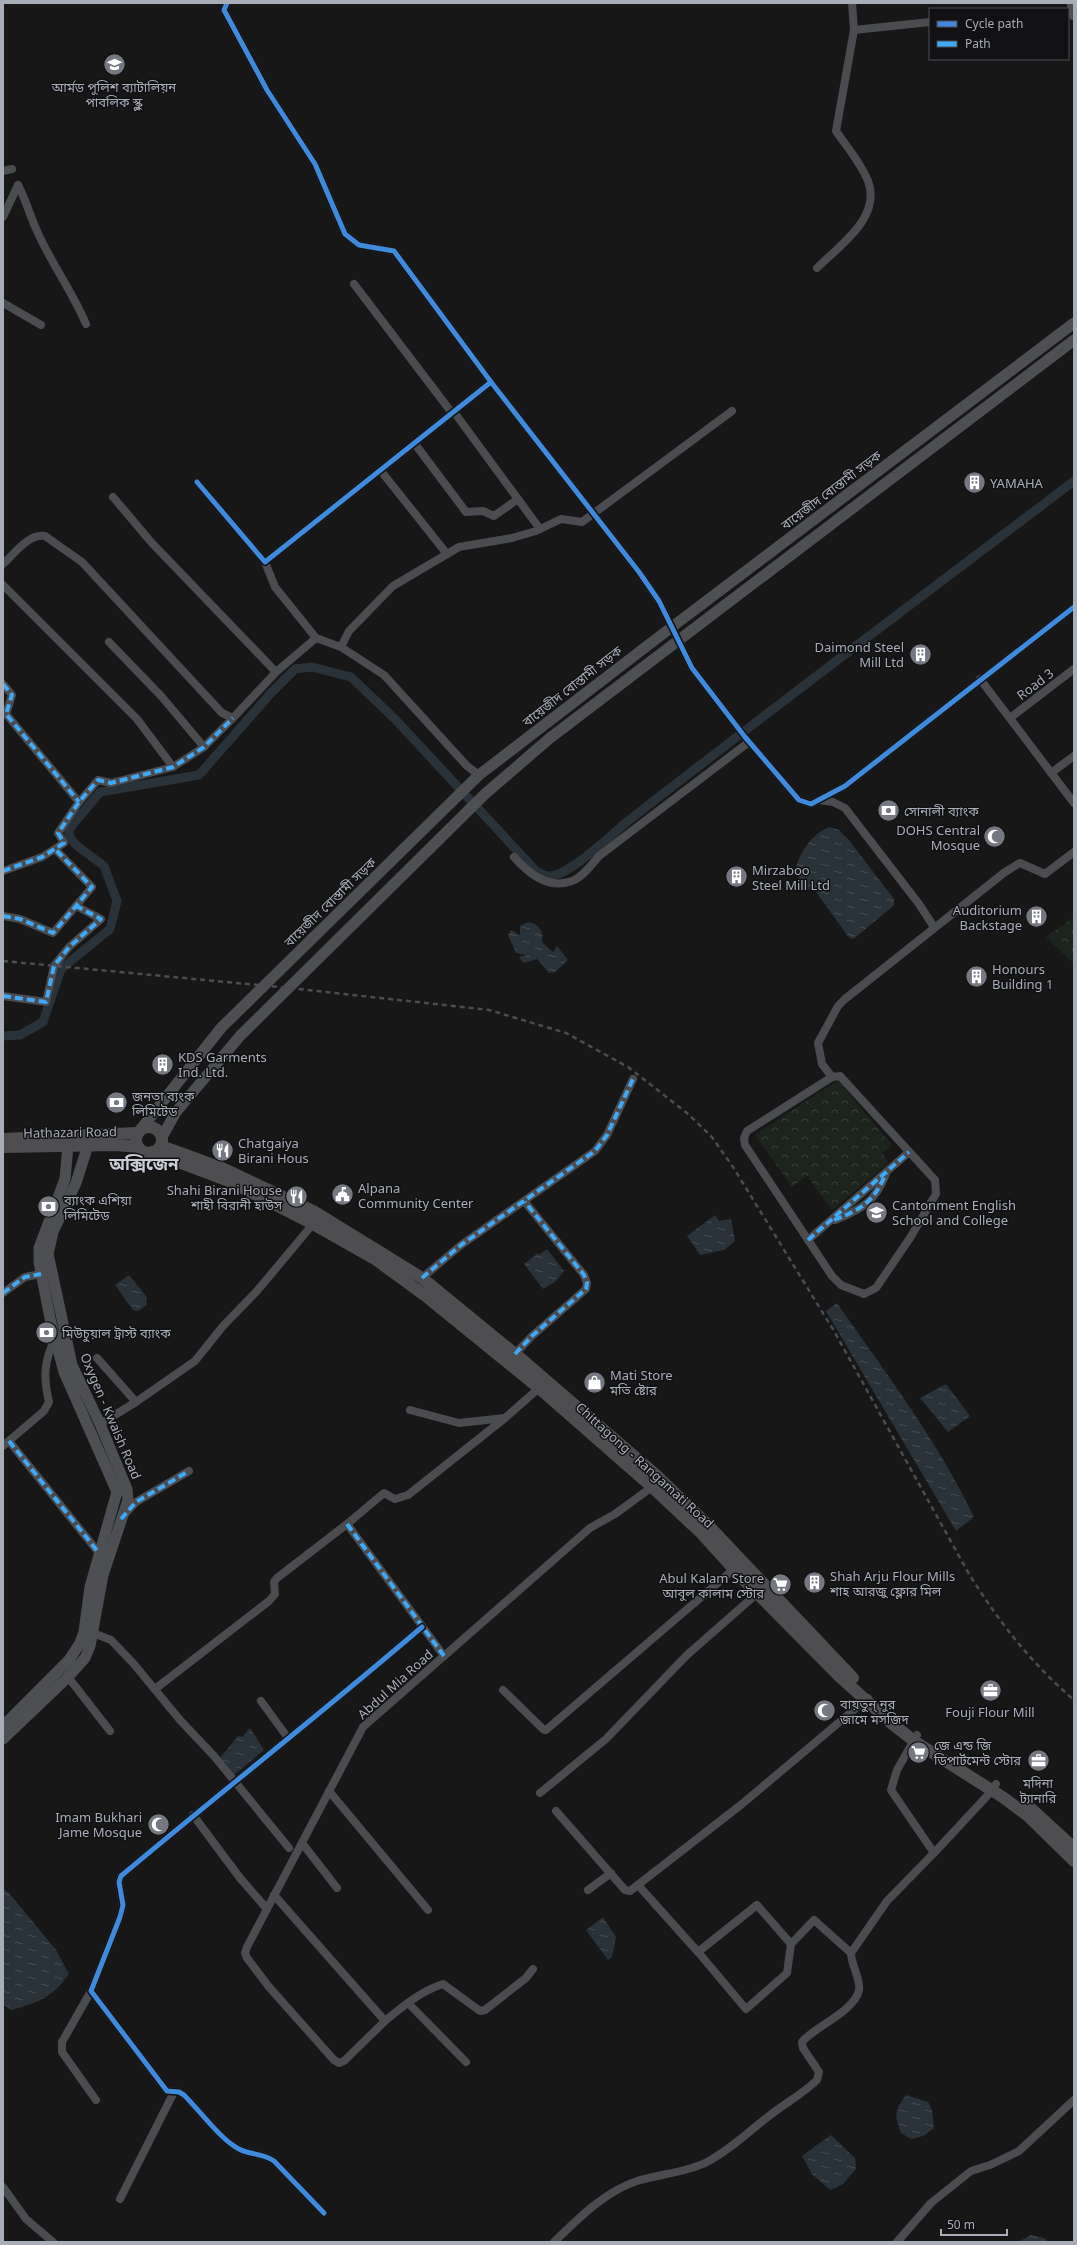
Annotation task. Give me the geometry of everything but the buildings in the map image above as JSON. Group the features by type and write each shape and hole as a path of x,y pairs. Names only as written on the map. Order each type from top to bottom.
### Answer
{"highway":[{"path":"153,1127 158,1130 158,1145 144,1152 138,1147 136,1140 139,1131 153,1127"},
{"name":"Hathazari Road","path":"3,1139 139,1131"},
{"name":"Hathazari Road","path":"3,1147 116,1144 138,1147"},
{"name":"Chittagong - Rangamati Road","path":"158,1145 313,1224 375,1259 428,1297 539,1388 652,1487 701,1533 734,1569 762,1590"},
{"name":"Chittagong - Rangamati Road","path":"158,1145 224,1169 315,1212 422,1278 515,1354 656,1475 706,1523 762,1590 868,1698 916,1738 993,1787 1023,1802 1049,1823 1074,1848"},
{"name":"Chittagong - Rangamati Road","path":"993,1787 1028,1816 1074,1861"}],"main road":[{"name":"বায়েজীদ বোস্তামী সড়ক","path":"139,1131 221,1028 477,778 673,626 1074,323"},
{"name":"বায়েজীদ বোস্তামী সড়ক","path":"158,1145 176,1112 240,1036 485,794 550,738 1074,340"},
{"name":"Oxygen - Kwaish Road","path":"3,1739 68,1677 85,1658 93,1633 103,1575 128,1500 127,1489 100,1424 72,1365 48,1254 54,1232 76,1183 88,1145"},
{"name":"Oxygen - Kwaish Road","path":"3,1726 69,1660 78,1646 84,1632 90,1587 117,1492 64,1372 41,1274 39,1248 65,1180 68,1146"}],"street":[{"path":"227,3 224,10 267,90 315,164 345,234 359,245 394,251 491,382 593,515 639,572 673,626 692,668 738,728 799,800 811,804 845,786 1074,607"},
{"path":"817,268 860,225 870,203 868,182 836,131 854,30 852,3"},
{"path":"854,30 929,22"},
{"path":"3,171 12,169"},
{"path":"3,217 18,185 26,200 36,230 61,278 73,295 86,324"},
{"path":"354,284 453,412 540,529"},
{"path":"3,304 41,325"},
{"path":"265,562 491,382"},
{"path":"341,647 349,631 393,586 459,547 512,538 540,529 560,519 582,522 732,411"},
{"path":"415,444 466,512 483,511 494,516 518,499"},
{"path":"381,471 447,554"},
{"path":"197,482 265,562 275,587 316,638 341,647 384,675 468,766 477,778"},
{"path":"113,497 151,542 276,672"},
{"path":"3,564 26,542 40,535 45,536 82,562 222,713 233,718"},
{"path":"3,585 137,719 173,767"},
{"path":"3,871 42,857 64,843 58,833 79,802 98,780 111,783 173,767 204,747 276,672 316,638"},
{"path":"109,642 162,698 204,747"},
{"name":"Road 3","path":"1010,718 1074,669"},
{"path":"980,679 1074,803"},
{"path":"3,684 12,695 6,714 79,802"},
{"path":"514,857 537,879 553,883 571,882 584,872 599,856 747,739"},
{"path":"1051,773 1074,756"},
{"path":"819,800 833,802 845,808 919,904 934,927"},
{"path":"3,916 20,919 53,933 92,887 54,849"},
{"path":"832,1077 822,1064 818,1043 838,1006 934,927 1005,872 1020,863 1045,874 1074,852"},
{"path":"3,996 46,1002 54,966 69,947 101,919 76,906"},
{"path":"832,1077 843,1078 935,1180 936,1194 910,1238 876,1288 864,1294 841,1285 832,1276 745,1145 744,1138 747,1131 832,1077"},
{"path":"422,1278 466,1242 525,1202 546,1185 595,1151 607,1135 633,1079"},
{"path":"808,1240 909,1152"},
{"path":"515,1354 532,1336 586,1289 587,1283 584,1274 525,1202"},
{"path":"100,1424 136,1402 195,1361 223,1326 257,1291 313,1224"},
{"path":"3,1293 25,1277 41,1274"},
{"path":"55,1338 49,1350 43,1379 49,1402 44,1411 6,1443 99,1553"},
{"path":"97,1358 136,1402"},
{"path":"155,1690 269,1601 275,1594 274,1582 277,1578 347,1524 384,1493 395,1498 408,1495 539,1388"},
{"path":"410,1410 459,1423 504,1418"},
{"path":"121,1519 136,1502 189,1470"},
{"name":"Abdul Mia Road","path":"385,2020 344,2061 339,2063 334,2060 269,1987 245,1953 274,1895 363,1727 590,1528 615,1514 652,1487"},
{"path":"347,1524 444,1656"},
{"path":"503,1690 544,1730 546,1730 734,1569"},
{"path":"540,1793 606,1739 687,1655 762,1590"},
{"path":"96,2100 62,2052 62,2042 91,1991 120,1917 123,1905 119,1882 121,1876 422,1627"},
{"path":"93,1633 111,1640 235,1781 290,1848"},
{"path":"68,1677 110,1731"},
{"path":"556,1811 628,1892 742,1804 868,1698"},
{"path":"261,1701 288,1738"},
{"path":"916,1738 897,1770 891,1790 934,1853"},
{"path":"554,2242 586,2212 625,2186 639,2180 692,2168 707,2162 740,2140 772,2113 817,2080 819,2072 802,2048 802,2042 806,2037 835,2018 857,1994 859,1989 858,1982 851,1963 850,1953 887,1901 934,1853 993,1787"},
{"path":"329,1791 428,1910"},
{"path":"193,1815 240,1878 267,1909"},
{"path":"302,1843 337,1888"},
{"path":"588,1890 611,1873"},
{"path":"638,1885 698,1952 746,2009 787,1973 791,1944 814,1920 850,1953"},
{"path":"274,1895 385,2020 433,1987 443,1984 480,2011 485,2010 526,1978 533,1969"},
{"path":"698,1952 757,1905 791,1944"},
{"path":"91,1991 167,2091 179,2092 184,2095 229,2142 240,2150 267,2156 274,2161 324,2213"},
{"path":"408,2003 466,2062"},
{"path":"120,2199 174,2092"},
{"path":"897,2242 931,2203 971,2170 990,2165 1019,2151 1074,2100"},
{"path":"3,2187 26,2219 53,2242"}],"green space":[{"path":"1074,917 1074,964 1046,937"},
{"path":"838,1080 892,1145 882,1153 889,1163 832,1210 807,1176 792,1187 755,1135"}],"water":[{"path":"830,827 839,830 848,839 894,899 894,905 855,938 851,939 814,889 806,890 795,872 799,858 807,845 817,834"},
{"path":"528,922 538,926 542,935 542,942 553,952 557,946 568,960 555,972 549,973 537,959 524,963 519,957 527,955 516,953 508,935 511,930 520,935 520,926"},
{"path":"715,1215 719,1221 731,1219 735,1241 724,1250 700,1255 687,1236"},
{"path":"547,1249 564,1271 555,1282 543,1289 524,1264 538,1253 539,1255"},
{"path":"129,1275 146,1296 147,1305 138,1311 133,1310 115,1285"},
{"path":"837,1303 910,1407 944,1461 974,1517 956,1531 826,1311"},
{"path":"946,1384 970,1416 948,1432 920,1398"},
{"path":"250,1728 264,1750 234,1775 220,1758 238,1736 242,1737"},
{"path":"3,1888 9,1893 56,1950 69,1974 51,1994 37,2001 11,2010 3,2004"},
{"path":"603,1917 616,1937 612,1957 608,1960 586,1930"},
{"path":"906,2095 928,2102 932,2110 934,2128 923,2136 911,2139 901,2133 896,2113 899,2105"},
{"path":"831,2135 855,2158 856,2169 843,2184 830,2190 812,2174 802,2156"},
{"path":"1031,2235 1044,2238 1048,2242 1018,2242"}],"waterway":[{"path":"3,1036 20,1035 43,1022 61,969 110,929 117,901 104,866 76,845 69,836 69,829 100,792 199,775 271,693 295,669 312,667 351,677 395,719 536,871 548,876 556,875 589,854 628,821 739,735 1074,481"}],"railway":[{"path":"3,961 290,988 489,1010 566,1033 628,1067 687,1113 711,1136 733,1167 834,1331 969,1574 992,1609 1030,1657 1074,1700"}],"marked path":[{"path":"3,684 12,695 6,714 79,802"},
{"path":"3,871 42,857 64,843 58,833 79,802 98,780 111,783 173,767 204,747 233,718"},
{"path":"3,916 20,919 53,933 92,887 55,849"},
{"path":"3,996 46,1002 54,966 69,947 101,919 76,906"},
{"path":"422,1278 461,1245 595,1151 607,1135 633,1079"},
{"path":"808,1240 909,1152"},
{"path":"834,1220 860,1208 872,1198 886,1173"},
{"path":"515,1354 532,1336 586,1289 587,1283 584,1275 525,1202"},
{"path":"3,1293 25,1277 41,1274"},
{"path":"9,1441 99,1553"},
{"path":"121,1519 136,1502 189,1471"},
{"path":"347,1524 444,1656"}],"cycle path":[{"path":"197,482 265,562 491,382 394,251 359,245 345,234 315,164 267,90 224,10 227,3"},
{"path":"491,382 639,572 659,601 692,668 745,737 799,800 811,804 845,786 1074,607"},
{"path":"324,2213 274,2161 270,2158 243,2151 232,2145 184,2095 179,2092 167,2091 91,1991 120,1917 123,1905 119,1882 121,1876 422,1627"}],"place":[{"name":"আর্মড পুলিশ ব্যাটালিয়ন পাবলিক স্কুল","path":"114,65"},
{"name":"YAMAHA","path":"974,483"},
{"name":"Daimond Steel Mill Ltd","path":"920,654"},
{"name":"সোনালী ব্যাংক","path":"888,811"},
{"name":"DOHS Central Mosque","path":"995,837"},
{"name":"Mirzaboo Steel Mill Ltd","path":"736,877"},
{"name":"Auditorium Backstage","path":"1037,917"},
{"name":"Honours Building 1","path":"976,976"},
{"name":"KDS Garments Ind. Ltd.","path":"163,1064"},
{"name":"জনতা ব্যংক লিমিটেড","path":"116,1103"},
{"name":"Chatgaiya Birani Hous","path":"222,1150"},
{"name":"Alpana Community Center","path":"342,1195"},
{"name":"Shahi Birani House শাহী বিরানী হাউস","path":"297,1197"},
{"name":"ব্যাংক এশিয়া লিমিটেড","path":"48,1207"},
{"name":"Cantonment English School and College","path":"877,1212"},
{"name":"মিউচুয়াল ট্রাস্ট ব্যাংক","path":"47,1333"},
{"name":"Mati Store মতি ষ্টোর","path":"595,1382"},
{"name":"Shah Arju Flour Mills শাহ আরজু ফ্লোর মিল","path":"815,1583"},
{"name":"Abul Kalam Store আবুল কালাম স্টোর","path":"780,1585"},
{"name":"Fouji Flour Mill","path":"990,1690"},
{"name":"বায়তুন্ নুর জামে মসজিদ","path":"825,1711"},
{"name":"জে এন্ড জি ডিপার্টমেন্ট স্টোর","path":"919,1752"},
{"name":"মদিনা ট্যানারি","path":"1038,1761"},
{"name":"Imam Bukhari Jame Mosque","path":"158,1824"}],"district":[{"name":"অক্সিজেন","path":"144,1163"}]}
